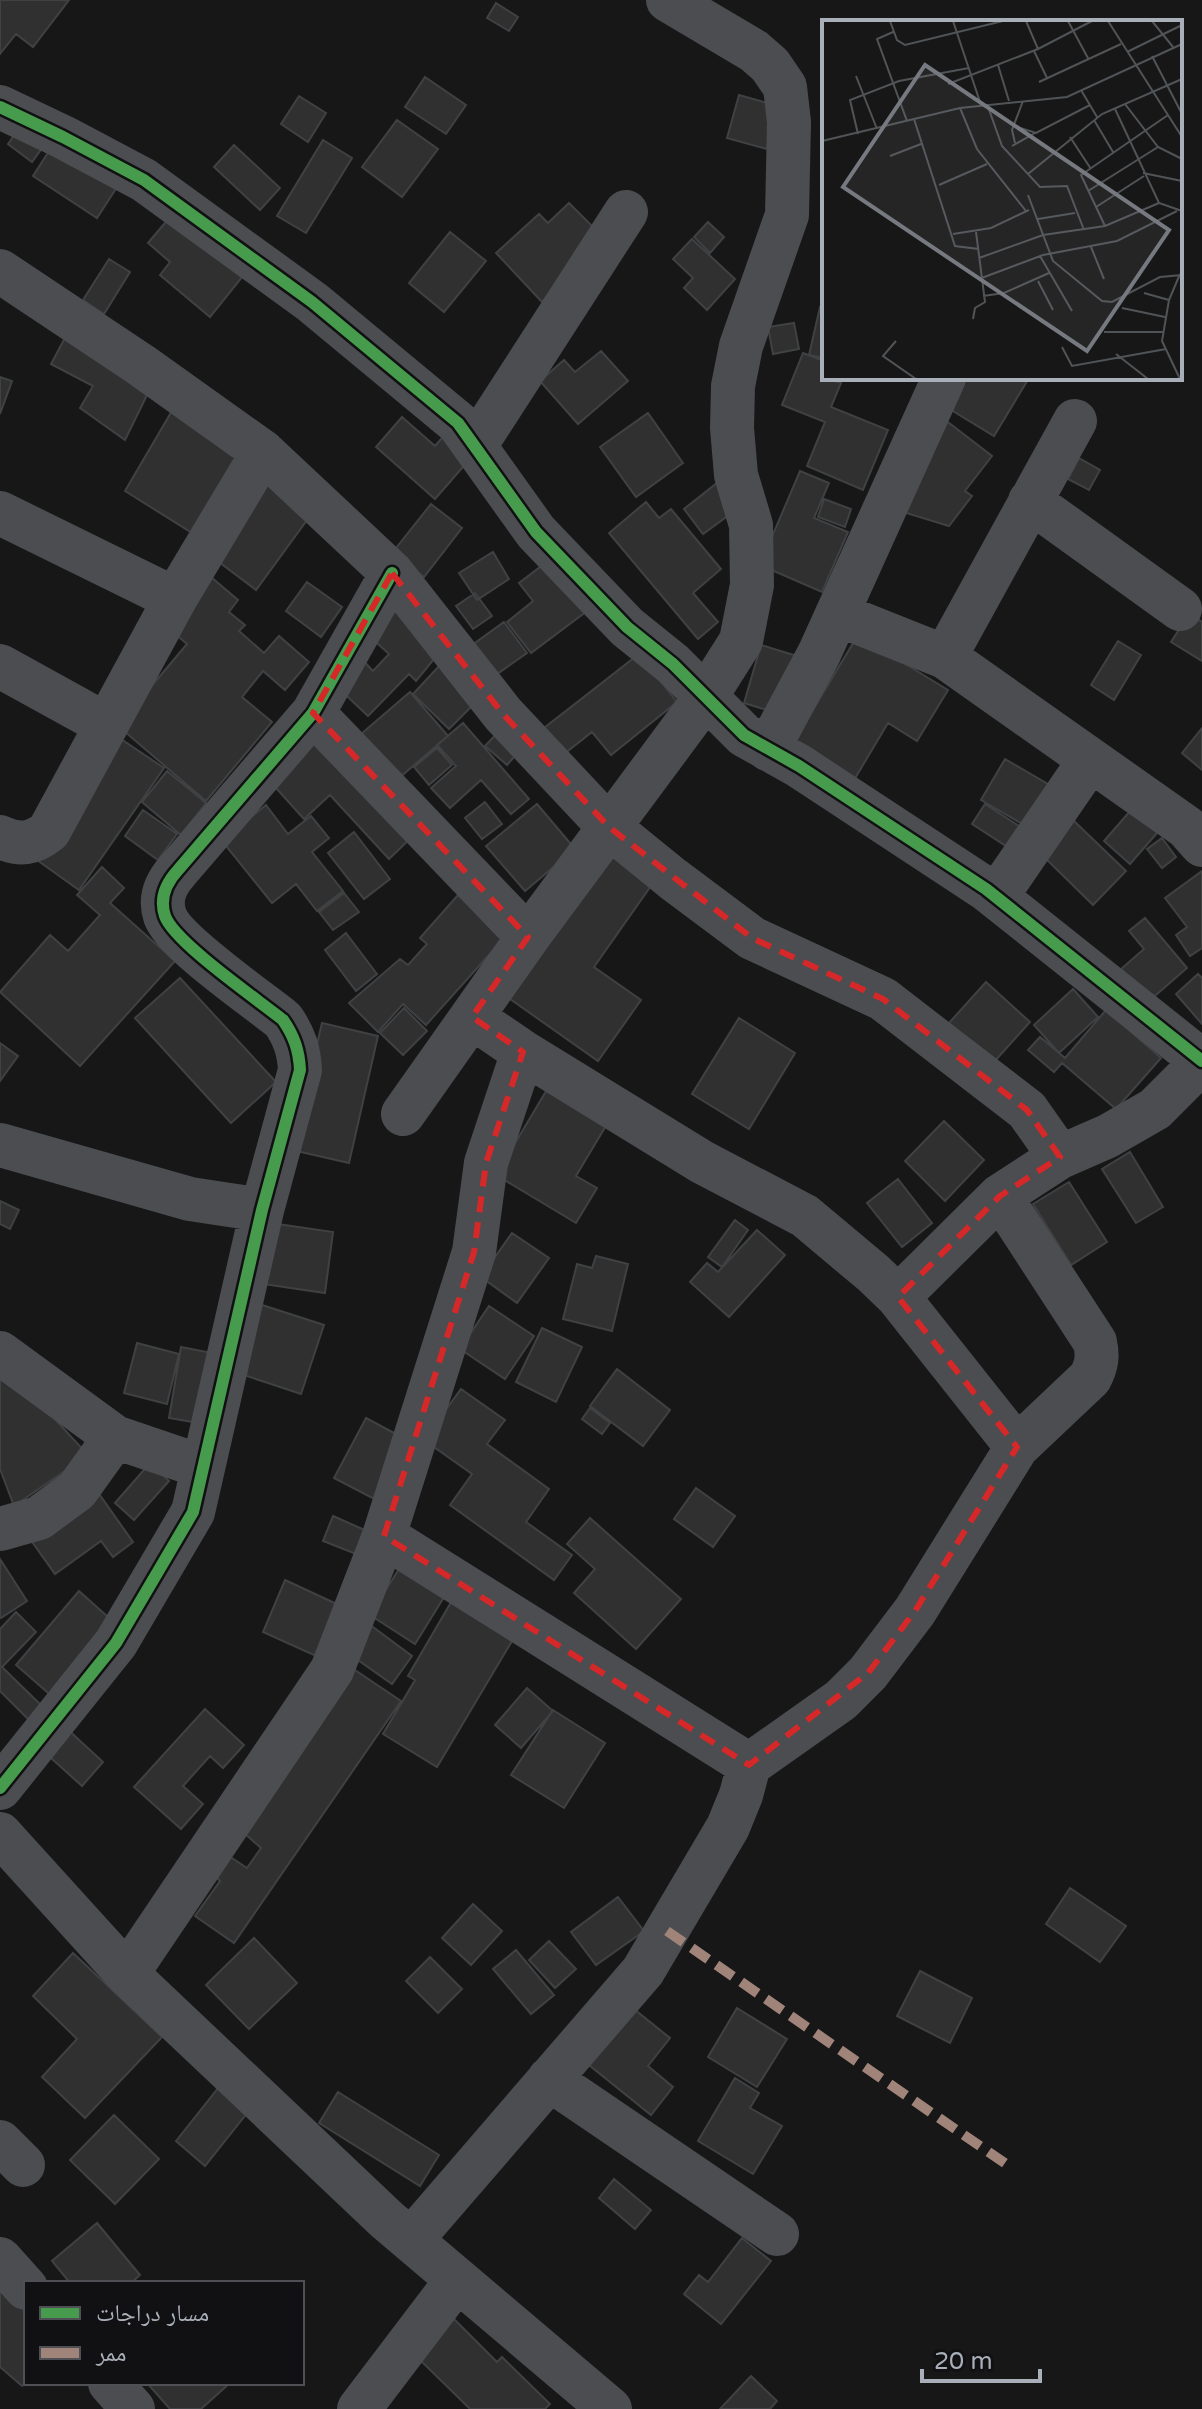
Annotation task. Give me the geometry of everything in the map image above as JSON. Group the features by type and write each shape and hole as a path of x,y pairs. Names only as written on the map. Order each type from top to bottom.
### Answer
{"street":[{"path":"403,1114 528,937 705,698 741,641 752,585 751,525 736,475 732,428 733,386 741,346 787,215 789,122 785,87 770,65 754,51 668,0"},
{"path":"0,107 144,180 312,302 458,423 536,532 627,627 673,664 744,735 812,775 996,897 1202,1062 1155,1109 1108,1136 1060,1157 1000,1196 898,1297"},
{"path":"475,446 626,212"},
{"path":"0,271 141,365 263,452 392,573 503,714 609,827 752,938 883,999 1027,1110 1060,1157"},
{"path":"768,749 819,654 943,380"},
{"path":"945,657 1075,421"},
{"path":"0,837 14,843 27,843 49,831 175,599 263,452"},
{"path":"1030,501 1180,609"},
{"path":"0,513 175,599"},
{"path":"0,1788 116,1643 193,1512 262,1210 300,1070 299,1052 283,1020 181,939 166,918 164,892 169,880 313,713 392,573"},
{"path":"837,614 945,657 1186,827 1202,845"},
{"path":"0,666 105,724"},
{"path":"313,713 528,937"},
{"path":"996,897 1090,760"},
{"path":"472,1017 523,1052 702,1162 805,1216 898,1297 1017,1447"},
{"path":"127,1974 332,1670 384,1536 474,1252 486,1163 523,1052"},
{"path":"0,1145 190,1199 262,1210"},
{"path":"411,2240 643,1971 728,1827 749,1765 841,1700 868,1673 915,1611 1017,1447 1090,1378 1096,1367 1095,1342 1000,1196"},
{"path":"0,1353 115,1437 203,1467"},
{"path":"3,1519 39,1518 77,1490 115,1437"},
{"path":"384,1536 749,1765"},
{"path":"4,1846 127,1974 375,2209 610,2409"},
{"path":"549,2079 777,2234"},
{"path":"0,2259 24,2286"},
{"path":"359,2409 457,2280"},
{"path":"112,2385 133,2409"}],"highlighted area":[{"path":"392,573 503,714 609,827 752,938 883,999 1027,1110 1060,1157 1000,1196 898,1297 1017,1447 915,1611 868,1673 749,1765 384,1536 474,1252 486,1163 523,1052 472,1017 528,937 313,713"}],"building":[{"path":"0,0 69,0 33,47 16,34 0,54"},
{"path":"496,3 518,17 509,31 487,18"},
{"path":"425,77 466,105 446,134 405,107"},
{"path":"739,95 778,106 767,149 727,138"},
{"path":"299,96 326,113 308,142 281,124"},
{"path":"397,120 438,149 402,197 362,167"},
{"path":"20,127 45,144 32,162 8,144"},
{"path":"323,140 352,158 306,233 277,216"},
{"path":"53,145 117,187 97,218 33,176"},
{"path":"234,145 280,188 260,210 214,167"},
{"path":"569,203 600,234 542,302 496,253 539,214 548,223"},
{"path":"170,217 243,276 210,317 160,275 170,262 148,243"},
{"path":"708,222 724,237 710,253 694,237"},
{"path":"450,232 486,261 444,312 409,283"},
{"path":"692,239 735,279 707,310 684,288 693,278 673,259"},
{"path":"109,259 130,272 104,314 83,300"},
{"path":"820,307 822,308 822,358 809,355"},
{"path":"794,323 799,349 773,354 768,327"},
{"path":"67,334 150,389 125,440 80,408 93,386 51,364"},
{"path":"601,351 628,381 578,424 540,381 564,360 575,372"},
{"path":"803,353 822,360 822,380 841,383 831,407 888,430 863,490 807,466 825,422 782,405"},
{"path":"0,377 12,381 0,414"},
{"path":"952,380 1028,380 994,436 938,402"},
{"path":"176,404 244,456 197,536 125,491"},
{"path":"648,413 683,463 636,497 600,447"},
{"path":"402,417 435,446 449,430 475,453 435,499 376,447"},
{"path":"944,419 992,456 965,491 972,496 949,526 890,508"},
{"path":"1079,458 1100,470 1089,490 1068,479"},
{"path":"800,471 829,483 814,518 848,532 822,592 760,565"},
{"path":"265,483 310,516 256,590 211,556"},
{"path":"717,483 737,509 703,534 684,509"},
{"path":"824,499 851,509 845,527 818,517"},
{"path":"646,502 659,518 671,509 721,569 693,593 718,622 698,639 609,533"},
{"path":"431,504 462,528 424,577 392,553"},
{"path":"493,552 509,579 477,600 459,573"},
{"path":"548,561 587,611 531,653 507,622 533,601 519,583"},
{"path":"211,577 238,600 229,612 245,625 239,631 264,653 279,636 309,662 285,690 263,671 242,697 272,722 206,801 118,726 187,644 168,628"},
{"path":"307,582 342,607 321,637 286,611"},
{"path":"475,593 492,616 473,629 456,606"},
{"path":"398,600 439,653 416,681 409,674 368,716 331,681 357,654 373,671 389,654 366,633"},
{"path":"1189,614 1202,622 1202,661 1171,642"},
{"path":"504,622 527,653 490,679 468,648"},
{"path":"858,635 948,690 917,741 888,723 851,785 790,748"},
{"path":"1118,641 1141,655 1114,700 1091,685"},
{"path":"761,645 800,657 783,715 744,703"},
{"path":"639,654 677,702 611,755 592,732 564,754 544,728"},
{"path":"442,663 479,699 449,729 413,694"},
{"path":"410,692 448,736 399,778 361,734"},
{"path":"463,723 529,799 511,814 481,780 450,808 431,788 456,766 437,745"},
{"path":"502,728 523,747 507,765 485,746"},
{"path":"1202,728 1202,770 1182,753"},
{"path":"319,729 416,833 389,859 330,795 304,819 267,778"},
{"path":"121,739 164,768 79,890 37,860"},
{"path":"437,748 452,765 429,785 414,767"},
{"path":"1005,759 1048,784 1024,825 981,800"},
{"path":"167,771 206,803 181,835 142,802"},
{"path":"485,802 502,824 482,839 465,818"},
{"path":"1138,802 1164,825 1130,864 1104,841"},
{"path":"537,804 575,849 525,891 486,846"},
{"path":"985,804 1019,826 1006,846 972,824"},
{"path":"266,805 288,834 311,816 329,838 312,852 343,891 317,911 296,884 272,903 222,841"},
{"path":"143,810 177,834 158,860 125,836"},
{"path":"1073,820 1126,871 1093,905 1040,853"},
{"path":"354,832 390,879 364,899 328,853"},
{"path":"1162,838 1176,857 1162,868 1147,849"},
{"path":"602,847 653,883 594,967 641,1000 598,1061 500,992"},
{"path":"102,867 124,888 110,903 175,961 80,1066 0,992 50,935 68,951 100,915 77,895"},
{"path":"1202,871 1202,948 1190,956 1176,935 1187,927 1165,898"},
{"path":"344,893 359,912 333,930 319,912"},
{"path":"458,895 505,937 426,1025 403,1004 378,1032 349,1003 400,959 408,965 427,944 420,938"},
{"path":"1145,918 1187,968 1149,1001 1121,969 1144,949 1129,931"},
{"path":"346,933 377,974 356,991 325,950"},
{"path":"1198,974 1202,978 1202,1024 1176,994"},
{"path":"180,978 276,1082 231,1123 135,1018"},
{"path":"986,982 1030,1022 994,1062 949,1023"},
{"path":"1073,989 1098,1017 1059,1053 1034,1025"},
{"path":"404,1008 427,1031 403,1055 380,1033"},
{"path":"1106,1010 1161,1058 1116,1109 1062,1063 1054,1072 1028,1050 1040,1037 1065,1058"},
{"path":"739,1018 795,1053 749,1129 692,1094"},
{"path":"322,1023 378,1036 349,1163 292,1150"},
{"path":"0,1043 18,1056 0,1081"},
{"path":"548,1088 607,1124 576,1176 597,1188 576,1223 496,1175"},
{"path":"944,1121 984,1160 945,1201 905,1161"},
{"path":"1130,1152 1163,1207 1136,1223 1102,1169"},
{"path":"898,1179 932,1223 902,1247 867,1203"},
{"path":"1069,1182 1107,1242 1071,1265 1033,1204"},
{"path":"0,1201 19,1210 10,1229 0,1224"},
{"path":"735,1220 748,1230 722,1267 708,1257"},
{"path":"271,1223 333,1232 325,1293 263,1284"},
{"path":"757,1230 785,1255 729,1317 690,1282 707,1263 718,1272"},
{"path":"512,1233 549,1258 517,1303 481,1277"},
{"path":"596,1256 628,1264 612,1331 563,1319 577,1264 592,1268"},
{"path":"259,1304 324,1325 301,1394 238,1373"},
{"path":"489,1306 534,1336 505,1379 460,1349"},
{"path":"542,1328 582,1347 556,1402 516,1382"},
{"path":"137,1343 179,1354 167,1404 124,1393"},
{"path":"181,1347 217,1354 205,1424 169,1418"},
{"path":"0,1364 5,1365 88,1455 14,1506 0,1469"},
{"path":"617,1369 670,1410 643,1446 590,1406"},
{"path":"461,1389 505,1420 487,1444 549,1489 526,1522 572,1555 554,1580 450,1505 472,1474 424,1440"},
{"path":"590,1408 610,1423 602,1434 582,1419"},
{"path":"366,1418 409,1441 378,1501 334,1478"},
{"path":"150,1463 169,1481 134,1520 115,1503"},
{"path":"696,1488 735,1516 713,1547 674,1519"},
{"path":"97,1491 133,1542 113,1557 101,1541 55,1574 30,1539"},
{"path":"333,1516 367,1531 356,1554 323,1541"},
{"path":"590,1518 681,1599 636,1649 574,1593 595,1569 567,1544"},
{"path":"0,1559 27,1601 1,1618 0,1617"},
{"path":"404,1561 449,1589 415,1644 370,1615"},
{"path":"285,1580 339,1605 316,1656 263,1632"},
{"path":"79,1591 117,1625 54,1698 16,1665"},
{"path":"453,1599 515,1636 437,1767 383,1734 415,1680 408,1676"},
{"path":"16,1612 36,1632 2,1667 42,1706 29,1720 0,1691 0,1629"},
{"path":"369,1624 412,1656 392,1684 348,1653"},
{"path":"349,1666 401,1701 234,1943 195,1916 220,1881 205,1866 220,1850 247,1868 261,1848 233,1823"},
{"path":"527,1688 553,1711 521,1748 495,1725"},
{"path":"205,1709 244,1745 223,1768 210,1756 183,1786 203,1804 181,1829 134,1787"},
{"path":"553,1710 605,1743 564,1808 511,1775"},
{"path":"64,1726 103,1762 82,1786 42,1750"},
{"path":"1070,1888 1126,1926 1100,1962 1046,1924"},
{"path":"618,1897 644,1931 596,1965 571,1932"},
{"path":"473,1904 502,1931 471,1965 442,1938"},
{"path":"254,1938 297,1983 249,2029 206,1985"},
{"path":"549,1941 576,1969 555,1988 529,1960"},
{"path":"516,1950 554,1995 531,2014 493,1969"},
{"path":"73,1953 162,2037 85,2118 42,2077 77,2039 33,1996"},
{"path":"430,1957 462,1989 438,2013 406,1981"},
{"path":"920,1971 972,1998 950,2043 897,2016"},
{"path":"629,2005 670,2038 648,2066 673,2087 651,2115 584,2061"},
{"path":"737,2008 787,2039 757,2087 708,2057"},
{"path":"735,2078 759,2093 750,2108 782,2126 753,2174 698,2141"},
{"path":"219,2087 248,2112 205,2166 176,2141"},
{"path":"338,2092 439,2155 420,2186 319,2123"},
{"path":"114,2115 159,2159 115,2204 70,2160"},
{"path":"614,2179 651,2210 635,2229 599,2198"},
{"path":"97,2223 140,2275 133,2281 68,2281 52,2261"},
{"path":"742,2238 771,2261 721,2324 684,2294 699,2275 708,2282"},
{"path":"0,2286 24,2306 24,2384 22,2386 0,2367"},
{"path":"454,2319 497,2362 502,2357 550,2404 545,2409 470,2409 417,2357"},
{"path":"751,2376 777,2401 770,2409 720,2409"},
{"path":"149,2385 228,2385 201,2409 170,2409"}],"marked path":[{"path":"667,1931 1006,2164"}],"cycle path":[{"path":"0,107 144,180 312,302 458,423 536,532 627,627 673,664 744,735 799,766 986,889 1202,1061"},
{"path":"0,1788 116,1643 193,1512 262,1210 300,1070 295,1044 283,1020 218,970 172,927 165,916 165,891 174,875 313,713 392,573"}]}
